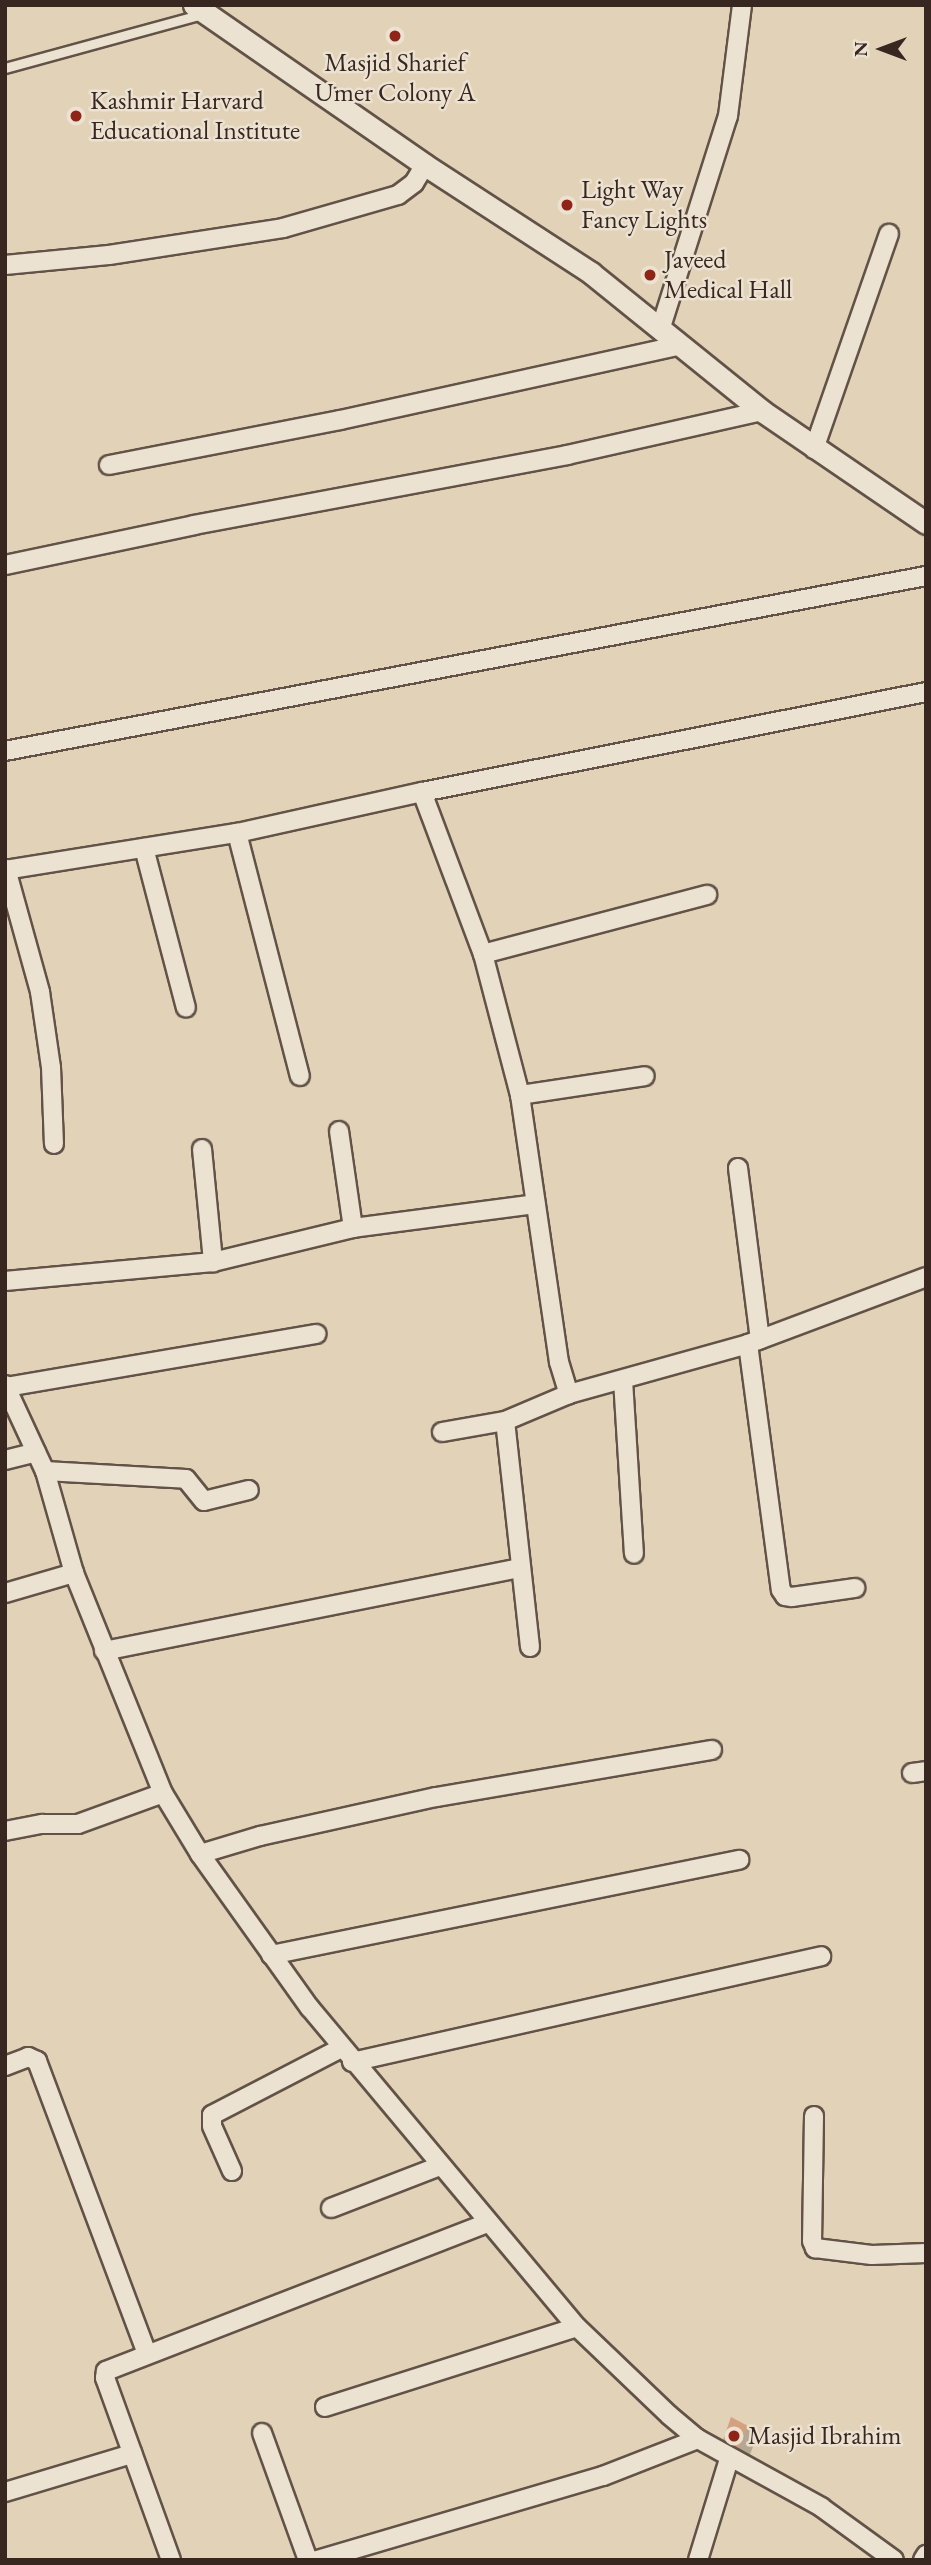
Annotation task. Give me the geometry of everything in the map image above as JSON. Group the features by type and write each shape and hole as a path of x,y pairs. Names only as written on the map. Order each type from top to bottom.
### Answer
{"street":[{"path":"661,327 728,116 742,5"},
{"path":"200,9 425,165 591,273 762,411 926,523"},
{"path":"5,265 109,256 283,228 398,195 414,183 425,165"},
{"path":"814,449 889,234"},
{"path":"109,466 340,420 680,345"},
{"path":"5,565 194,525 567,455 762,411"},
{"path":"5,751 926,576"},
{"path":"54,1144 51,1067 40,992 6,869 237,833 422,792 926,692"},
{"path":"422,792 484,954 520,1095 558,1362 569,1394"},
{"path":"237,833 300,1076"},
{"path":"144,848 186,1008"},
{"path":"484,954 707,895"},
{"path":"520,1095 645,1076"},
{"path":"339,1131 353,1228"},
{"path":"202,1149 213,1262"},
{"path":"738,1168 781,1590 785,1596 792,1597 855,1588"},
{"path":"5,1281 213,1262 353,1228 535,1204"},
{"path":"442,1432 505,1422 569,1394 754,1342 926,1277"},
{"path":"317,1334 7,1392 45,1471 74,1573 163,1793 200,1853 271,1955 347,2055 577,2327 698,2439 729,2459 765,2474 821,2507 894,2560"},
{"path":"623,1380 635,1554"},
{"path":"505,1422 530,1647"},
{"path":"5,1460 36,1452"},
{"path":"45,1471 186,1479 204,1501 249,1490"},
{"path":"104,1651 521,1568"},
{"path":"5,1593 74,1573"},
{"path":"200,1853 260,1836 436,1797 712,1750"},
{"path":"5,1831 33,1825 78,1824 163,1793"},
{"path":"271,1955 738,1860"},
{"path":"232,2171 212,2126 212,2115 347,2055 821,1956"},
{"path":"5,2066 28,2057 37,2061 147,2353"},
{"path":"814,2116 812,2241 816,2248 872,2255 926,2253"},
{"path":"331,2208 440,2166"},
{"path":"171,2560 105,2378 106,2371 488,2223"},
{"path":"325,2407 577,2327"},
{"path":"262,2433 308,2560"},
{"path":"317,2560 603,2476 698,2439"},
{"path":"5,2492 132,2454"},
{"path":"698,2560 729,2459"},
{"path":"923,2560 926,2555"}],"lane":[{"path":"5,68 200,9"}],"building":[{"name":"Masjid Ibrahim","path":"731,2417 748,2426 737,2452 721,2446"}],"place":[{"name":"Masjid Sharief Umer Colony A","path":"395,36"},
{"name":"Kashmir Harvard Educational Institute","path":"76,116"},
{"name":"Light Way Fancy Lights","path":"567,205"},
{"name":"Javeed Medical Hall","path":"650,275"},
{"name":"Masjid Ibrahim","path":"734,2436"}]}
